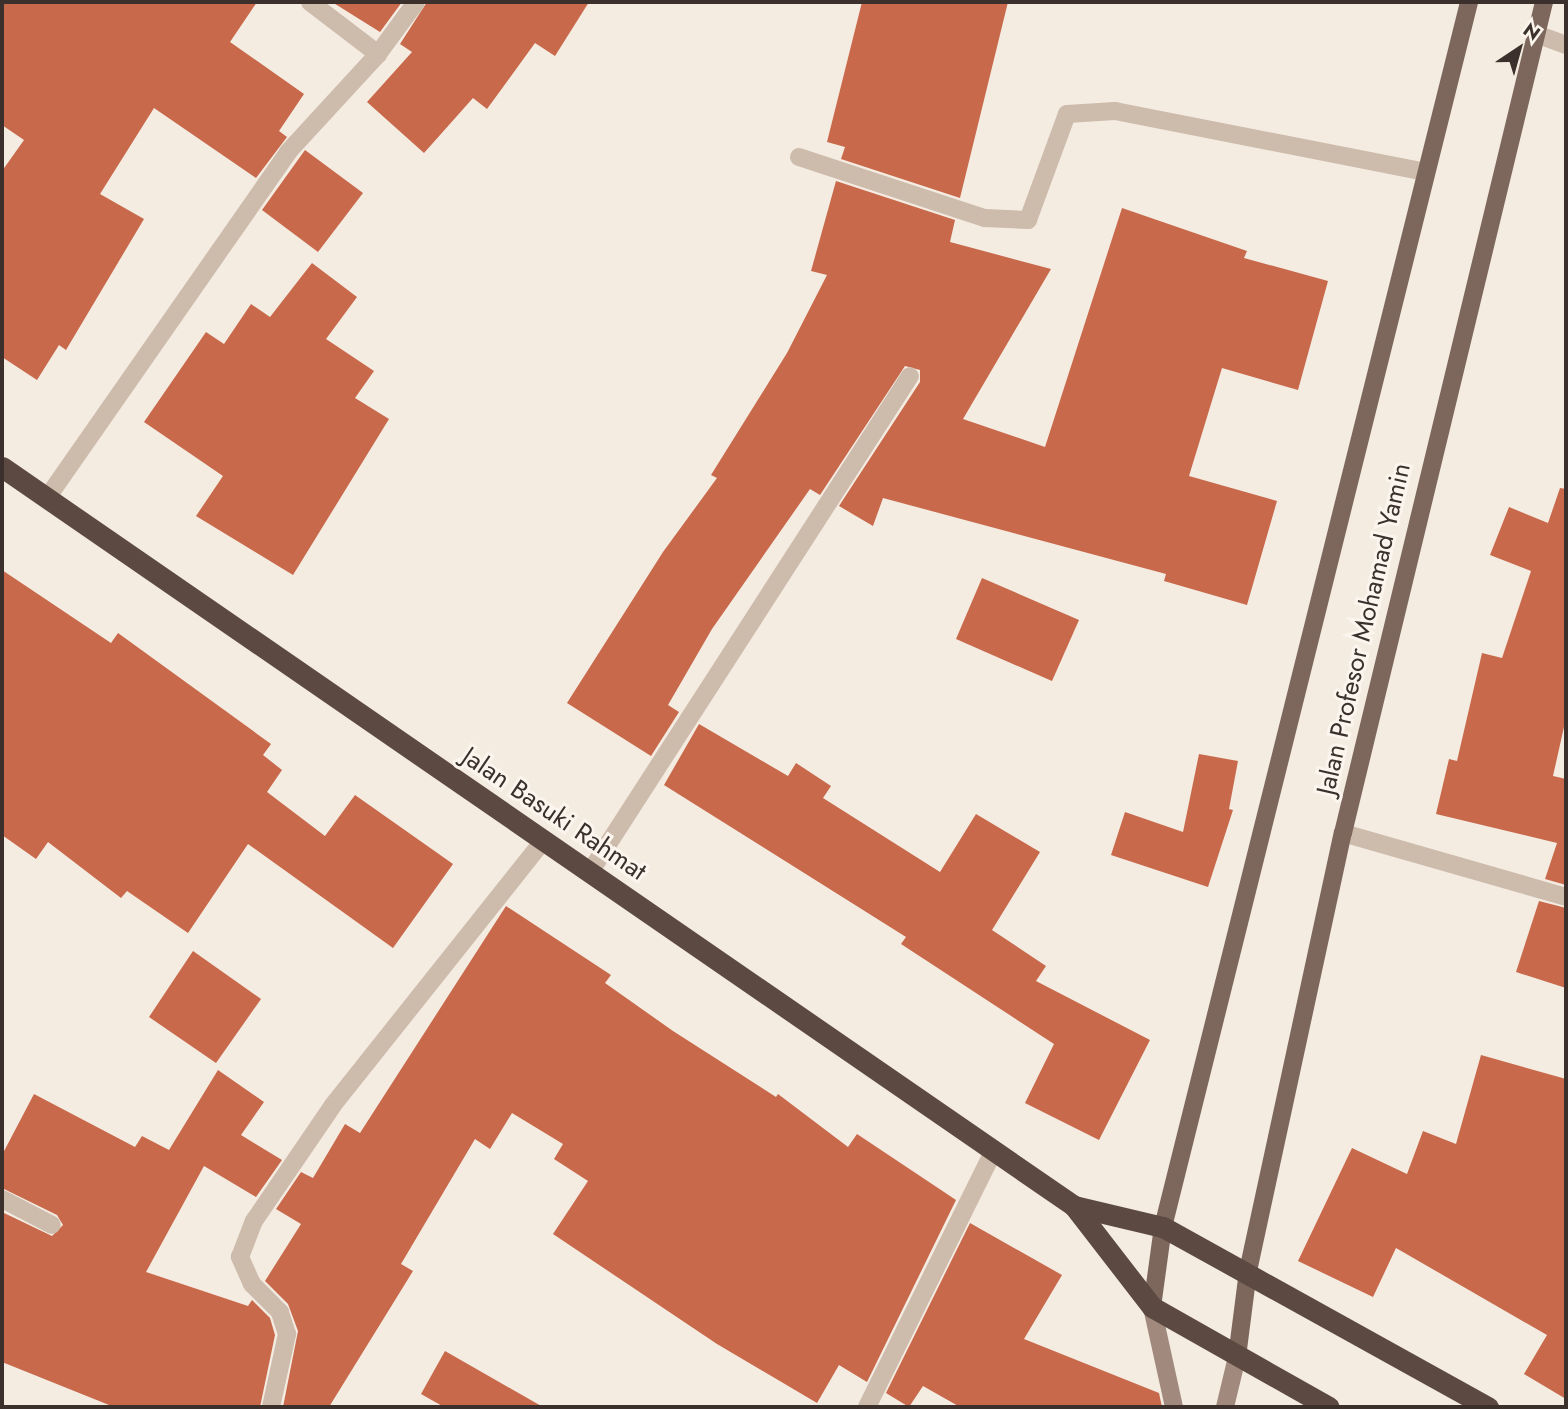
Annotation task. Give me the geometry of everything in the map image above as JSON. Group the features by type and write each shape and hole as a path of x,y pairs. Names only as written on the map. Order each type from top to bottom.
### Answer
{"highway":[{"name":"Jalan Basuki Rahmat","path":"2,467 1074,1206"},
{"path":"1074,1206 1163,1227 1248,1271 1488,1407"},
{"path":"1074,1206 1152,1307 1329,1407"}],"main road":[{"name":"Jalan Profesor Mohamad Yamin","path":"1152,1307 1163,1227 1469,2"},
{"name":"Jalan Profesor Mohamad Yamin","path":"1237,1357 1248,1271 1343,833 1544,2"},
{"path":"1152,1307 1174,1407"},
{"path":"1225,1407 1237,1357"}],"street":[{"path":"310,2 378,54"},
{"path":"47,498 288,152 378,54 416,2"},
{"path":"1536,34 1566,45"},
{"path":"799,157 985,218 1028,220 1066,114 1115,111 1425,172"},
{"path":"590,872 910,376"},
{"path":"1343,833 1566,897"},
{"path":"271,1407 287,1334 280,1312 252,1284 240,1256 254,1222 333,1105 542,841"},
{"path":"867,1407 994,1150"},
{"path":"2,1199 52,1225"}],"building":[{"path":"2,2 257,2 230,42 304,94 279,131 287,137 256,178 154,108 100,194 144,219 66,350 59,345 37,380 2,357 2,171 24,140 2,125"},
{"path":"332,2 402,2 380,32"},
{"path":"427,2 589,2 555,56 535,43 487,109 473,98 424,153 367,102 412,52 400,44"},
{"path":"862,2 1008,2 960,198 841,159 845,147 827,142"},
{"path":"305,150 363,193 318,252 262,210"},
{"path":"836,181 955,220 950,242 1051,269 963,419 1045,447 1122,208 1247,251 1244,258 1328,281 1298,390 1222,368 1189,476 1277,501 1247,605 1164,581 1166,574 883,498 873,526 839,506 920,382 920,370 905,366 820,495 810,489 712,629 668,705 679,712 651,756 567,703 663,552 717,478 711,475 787,353 827,275 811,271"},
{"path":"312,263 357,297 326,339 374,371 355,398 389,419 293,575 196,516 223,476 144,422 206,332 224,344 251,304 270,317"},
{"path":"1560,488 1566,489 1566,718 1553,776 1566,779 1566,885 1545,879 1557,843 1436,814 1449,759 1457,761 1482,653 1502,658 1531,571 1490,555 1509,507 1548,523"},
{"path":"2,570 111,643 118,633 271,744 263,755 282,770 267,792 325,836 355,795 453,864 393,948 248,844 188,933 127,891 121,898 48,842 36,859 2,835"},
{"path":"982,578 1079,620 1052,681 956,639"},
{"path":"699,724 788,776 796,763 831,786 823,798 940,872 976,814 1040,852 992,930 1046,966 1036,981 1150,1040 1099,1140 1025,1103 1054,1044 901,944 906,937 664,785"},
{"path":"1199,754 1238,761 1229,809 1233,810 1208,887 1111,855 1125,812 1183,832"},
{"path":"1539,901 1566,908 1566,988 1516,972"},
{"path":"506,906 611,975 605,983 673,1031 776,1097 778,1094 848,1147 857,1134 956,1200 867,1382 839,1365 817,1403 717,1344 553,1234 588,1181 554,1159 563,1144 512,1113 490,1149 475,1139 401,1264 413,1271 329,1407 283,1407 298,1331 288,1304 265,1281 301,1224 276,1209 301,1172 313,1178 345,1124 360,1133"},
{"path":"193,951 261,999 216,1063 149,1017"},
{"path":"1481,1055 1566,1079 1566,1399 1524,1374 1547,1335 1396,1248 1373,1297 1298,1261 1352,1148 1407,1174 1423,1131 1456,1144"},
{"path":"218,1070 264,1102 241,1135 282,1160 256,1197 204,1166 146,1272 248,1306 252,1300 270,1318 275,1335 260,1407 114,1407 2,1362 2,1212 52,1236 63,1225 57,1215 2,1188 2,1155 34,1094 135,1147 142,1136 169,1150"},
{"path":"970,1223 1062,1275 1024,1339 1159,1393 1162,1407 960,1407 923,1386 909,1407 886,1393"},
{"path":"445,1351 543,1407 444,1407 421,1394"}]}
